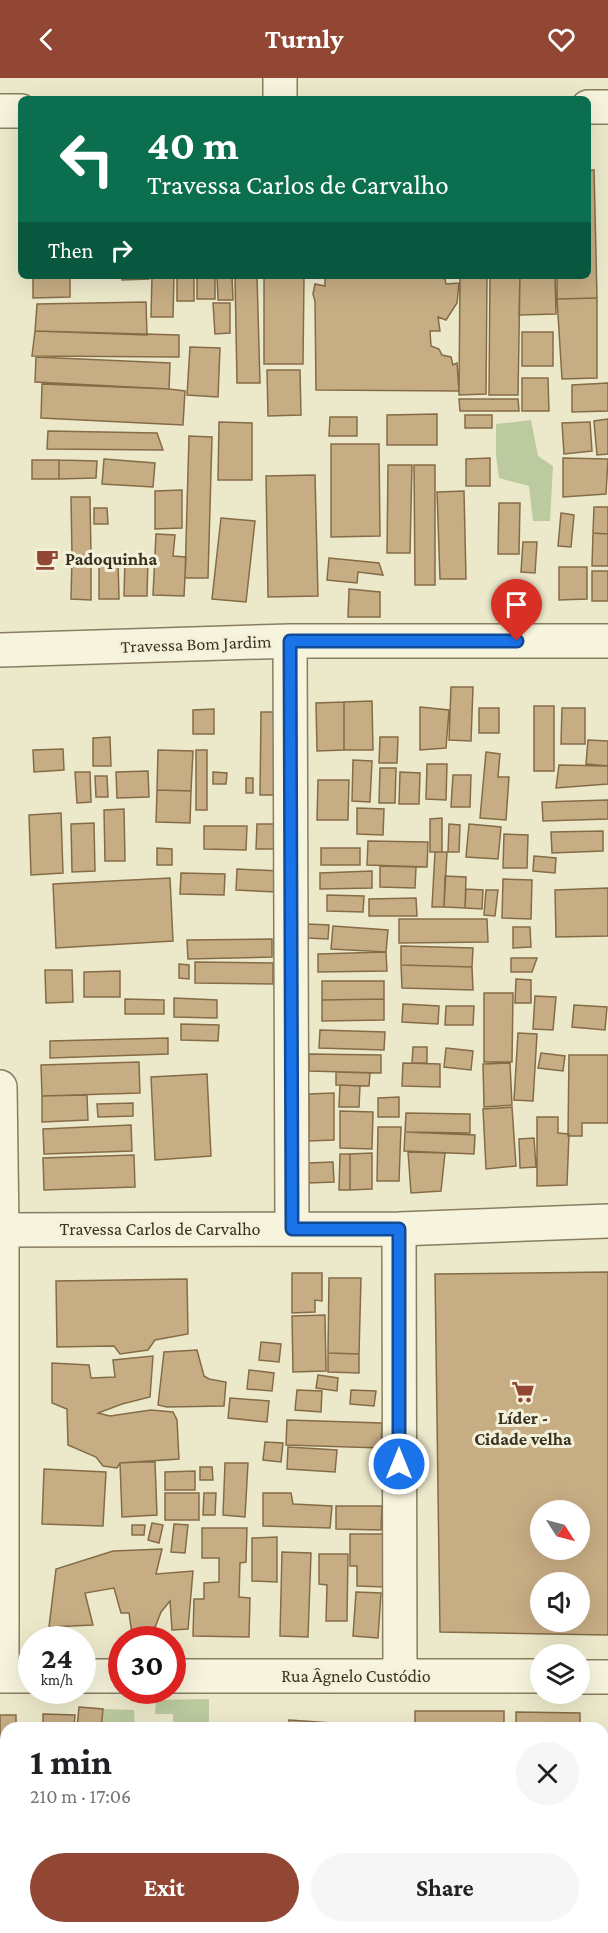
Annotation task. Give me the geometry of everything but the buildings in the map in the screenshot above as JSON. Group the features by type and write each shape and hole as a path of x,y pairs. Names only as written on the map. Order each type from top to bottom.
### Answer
{"street":[{"path":"280,78 280,96"},
{"path":"591,107 608,107"},
{"path":"0,111 18,111"},
{"name":"Travessa Bom Jardim","path":"0,650 290,641 608,640"},
{"path":"290,641 292,1229"},
{"path":"0,1087 11,1676"},
{"name":"Travessa Carlos de Carvalho","path":"1,1230 399,1229 608,1221"},
{"path":"399,1229 400,1676"},
{"name":"Rua Âgnelo Custódio","path":"186,1676 530,1676"},
{"path":"590,1677 608,1677"}],"green space":[{"path":"531,420 538,456 553,466 550,521 533,521 529,486 499,478 496,424"},
{"path":"186,1699 209,1699 209,1722 173,1722 173,1714 155,1714 156,1704 186,1704"},
{"path":"103,1709 134,1710 135,1722 102,1722"}],"place":[{"name":"Padoquinha","path":"47,559"},
{"name":"Líder - Cidade velha","path":"523,1392"}],"route":[{"path":"399,1464 399,1229 292,1229 290,641 517,641"}]}
